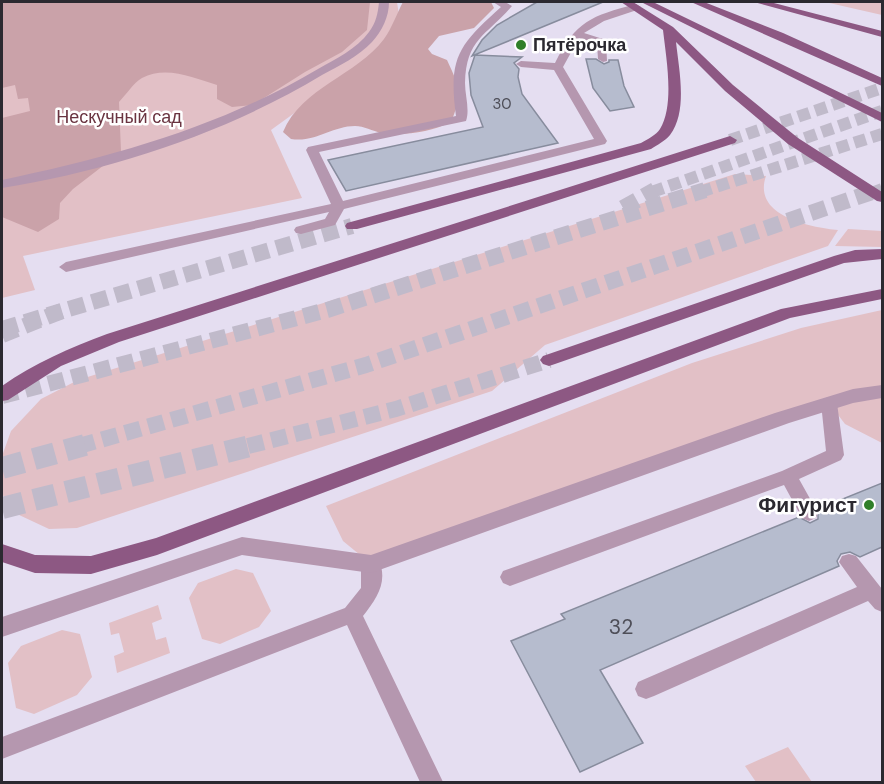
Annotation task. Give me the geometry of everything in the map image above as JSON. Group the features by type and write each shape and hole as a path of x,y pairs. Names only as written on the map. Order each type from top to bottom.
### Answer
{"main road":[{"path":"696,2 779,35 882,82"},
{"path":"759,2 882,34"},
{"path":"636,3 669,29 761,116 793,141 882,198"},
{"path":"636,3 882,118"},
{"path":"352,226 646,146 664,134 672,117 673,77 669,29"},
{"path":"2,395 26,377 65,355 730,140"},
{"path":"549,360 838,260 855,255 882,254"},
{"path":"2,553 35,564 91,565 157,546 787,313 882,294"}],"street":[{"path":"2,627 242,546 371,564 830,403 853,396 882,392"}],"lane":[{"path":"2,184 80,168 189,134 250,111 305,82 369,40 383,16 384,2"},
{"path":"339,206 312,150 462,117 459,93 468,59 468,43 507,6 498,2"},
{"path":"558,67 573,38 590,25 636,3"},
{"path":"578,34 602,42 603,59"},
{"path":"521,64 558,67"},
{"path":"66,267 339,206 601,141 558,67"},
{"path":"301,230 330,222 339,206"},
{"path":"510,577 788,476 835,455 830,403"},
{"path":"788,476 809,513"},
{"path":"646,689 877,596 849,562"},
{"path":"2,748 352,614 371,591 371,564"},
{"path":"352,614 432,783"}],"green space":[{"name":"Нескучный сад","path":"2,2 397,2 402,35 271,130 302,198 23,256 35,290 2,298"},
{"path":"2,2 370,2 367,30 342,52 253,105 232,107 217,99 217,85 180,74 151,74 139,80 119,102 121,152 73,189 60,203 59,219 38,232 2,217 2,118 30,111 28,98 18,99 15,85 2,88"},
{"path":"403,2 491,2 494,8 474,28 439,36 428,49 432,54 447,60 457,84 457,104 451,122 426,131 408,133 382,133 355,126 308,139 291,139 283,132 292,117 316,93 372,52 387,35"},
{"path":"825,2 882,2 882,15"},
{"path":"735,174 766,176 764,190 767,201 786,217 813,226 838,230 828,246 545,345 492,391 77,528 49,529 17,514 2,494 2,456 11,431 41,399 78,380"},
{"path":"848,229 882,231 882,247 835,246"},
{"path":"882,310 882,443 845,424 829,403 371,564 343,541 326,506 692,363 801,328"},
{"path":"236,569 253,573 271,611 259,627 220,644 202,639 189,598 198,583"},
{"path":"158,605 162,619 152,623 156,640 166,637 170,653 117,673 114,656 124,652 119,633 111,635 109,623"},
{"path":"62,630 80,634 92,677 77,695 34,714 16,708 8,663 21,646"},
{"path":"788,747 812,782 756,782 745,766"}],"building":[{"path":"537,2 603,2 472,56 482,40 497,25"},
{"path":"475,55 522,57 514,63 519,69 518,77 522,94 558,143 346,191 328,160 483,127 471,95 469,73"},
{"path":"586,59 596,59 604,64 609,60 618,60 624,86 634,107 610,111 593,88"},
{"path":"882,483 882,547 860,557 850,552 841,554 837,561 839,566 600,670 643,743 580,772 511,641 565,619 561,614 799,517 810,523 818,519 818,509"}],"tunnel":[{"path":"730,140 882,88"},
{"path":"652,192 882,111"},
{"path":"700,192 882,134"},
{"path":"874,192 882,189"},
{"path":"623,208 655,190"},
{"path":"2,396 327,310 705,190"},
{"path":"79,446 366,365 878,190"},
{"path":"2,335 62,311 352,226"},
{"path":"2,329 62,311"},
{"path":"248,446 396,409 549,360"},
{"path":"2,468 85,445"},
{"path":"2,508 254,445"}],"place":[{"name":"Пятёрочка","path":"521,45"},
{"name":"Фигурист","path":"869,505"}]}
